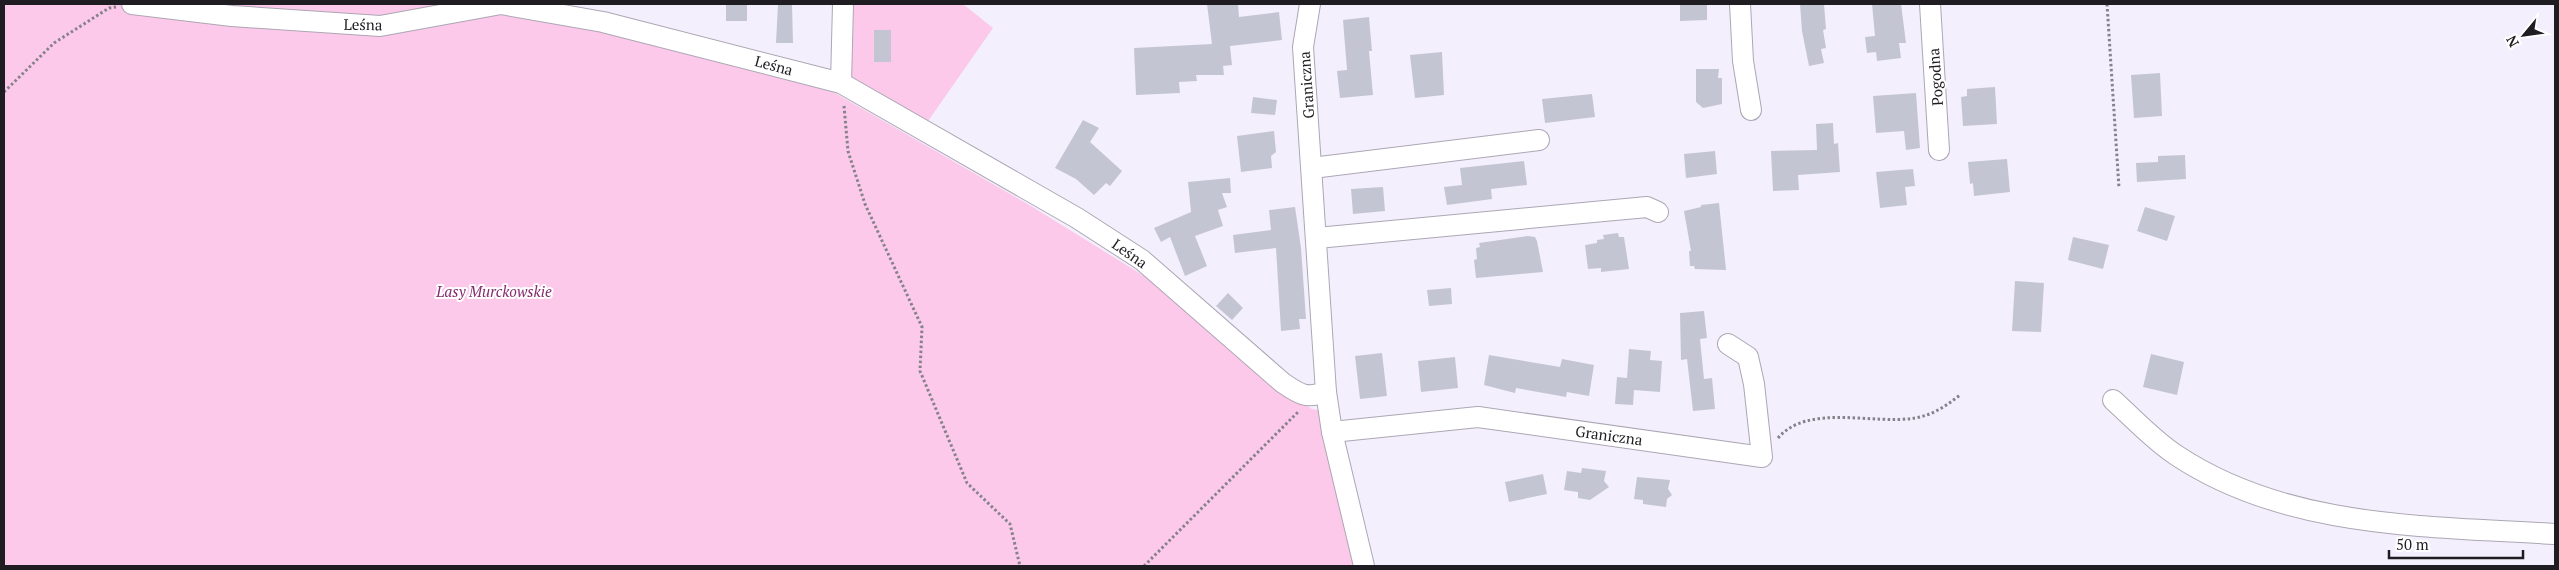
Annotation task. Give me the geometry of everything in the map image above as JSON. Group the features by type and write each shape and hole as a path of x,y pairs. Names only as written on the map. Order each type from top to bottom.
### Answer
{"street":[{"name":"Leśna","path":"132,4 232,16 380,26 501,4 602,22 841,82 1077,218 1142,260 1283,383 1299,394 1320,394"},
{"path":"841,82 843,4"},
{"name":"Graniczna","path":"1310,4 1303,47 1317,238 1320,394 1332,432 1364,566"},
{"path":"1740,4 1743,61 1751,110"},
{"name":"Pogodna","path":"1930,4 1939,150"},
{"path":"1312,168 1539,140"},
{"path":"1317,238 1647,207 1658,212"},
{"path":"1728,344 1748,358 1754,384 1762,457"},
{"path":"2113,400 2174,454 2216,479 2288,507 2380,523 2555,534"},
{"name":"Graniczna","path":"1332,432 1478,416 1762,457"}],"path":[{"path":"4,92 54,43 109,8 132,4"},
{"path":"2107,4 2119,188"},
{"path":"841,82 848,151 865,204 922,327 920,371 966,483 1010,524 1020,566"},
{"path":"1144,566 1320,394"},
{"path":"1762,457 1786,429 1819,418 1887,420 1916,418 1942,409 1960,395"}],"green space":[{"name":"Lasy Murckowskie","path":"4,4 122,4 358,33 499,10 638,39 798,81 835,93 1031,206 1162,287 1281,389 1312,409 1323,411 1357,566 4,566"},
{"path":"205,4 517,4 382,16"},
{"path":"848,4 963,4 993,28 926,124 846,74"}],"building":[{"path":"726,4 747,4 747,21 726,21"},
{"path":"778,4 792,4 793,43 776,43"},
{"path":"1207,4 1238,4 1239,17 1279,12 1282,40 1230,46 1232,65 1223,66 1224,75 1196,75 1197,81 1179,82 1180,93 1136,95 1134,48 1212,44"},
{"path":"1680,4 1707,4 1707,20 1680,21"},
{"path":"1800,4 1824,4 1826,29 1823,30 1826,48 1821,49 1824,63 1809,66 1802,31"},
{"path":"1872,4 1901,4 1906,43 1899,43 1901,58 1877,61 1876,52 1867,53 1865,37 1875,36"},
{"path":"1369,17 1372,51 1369,51 1373,95 1340,98 1337,71 1347,70 1343,20"},
{"path":"874,30 891,30 891,62 874,62"},
{"path":"1442,52 1444,95 1415,98 1410,55"},
{"path":"1696,69 1719,69 1718,78 1722,78 1722,104 1703,108 1696,102"},
{"path":"2160,73 2162,116 2134,118 2131,75"},
{"path":"1995,87 1997,124 1963,126 1961,97 1967,96 1967,89"},
{"path":"1916,93 1920,148 1906,150 1904,131 1876,133 1873,96"},
{"path":"1592,94 1595,117 1545,123 1542,99"},
{"path":"1253,97 1277,100 1275,115 1251,113"},
{"path":"1083,120 1099,128 1090,142 1122,171 1110,186 1106,183 1094,195 1076,179 1055,168"},
{"path":"1833,123 1834,144 1838,143 1840,172 1798,175 1799,190 1773,191 1771,151 1817,150 1816,124"},
{"path":"1274,131 1276,152 1271,156 1272,168 1241,172 1237,136"},
{"path":"1715,151 1717,174 1686,178 1684,154"},
{"path":"2185,155 2186,179 2137,182 2136,163 2158,162 2158,156"},
{"path":"2007,159 2010,192 1974,196 1973,183 1970,184 1968,162"},
{"path":"1524,161 1527,185 1491,189 1492,199 1447,205 1444,187 1462,185 1460,168"},
{"path":"1913,169 1915,186 1905,187 1907,205 1880,208 1876,172"},
{"path":"1230,178 1231,193 1222,193 1227,207 1218,210 1223,226 1195,236 1207,266 1185,276 1170,237 1161,242 1154,228 1191,212 1188,182"},
{"path":"1383,187 1385,211 1353,214 1351,189"},
{"path":"1719,203 1726,270 1695,269 1694,266 1690,266 1689,251 1691,251 1684,211 1701,207 1701,205"},
{"path":"1295,207 1301,248 1306,319 1299,319 1300,329 1281,331 1276,248 1235,253 1233,235 1271,230 1269,210"},
{"path":"2145,207 2175,216 2167,241 2137,231"},
{"path":"1618,233 1619,237 1624,237 1629,269 1601,272 1601,268 1588,269 1585,245 1597,243 1597,240 1604,239 1603,235"},
{"path":"1528,236 1535,237 1537,241 1543,272 1476,278 1474,260 1477,259 1476,248 1480,247 1479,243"},
{"path":"2073,237 2109,245 2103,269 2068,260"},
{"path":"2015,281 2044,283 2041,332 2012,331"},
{"path":"1451,288 1452,304 1429,306 1427,290"},
{"path":"1228,293 1243,308 1232,320 1216,306"},
{"path":"1704,311 1707,338 1700,339 1704,379 1712,378 1715,409 1693,411 1687,359 1681,360 1680,313"},
{"path":"1629,349 1651,351 1650,360 1662,361 1660,392 1634,390 1633,405 1615,404 1617,377 1627,378"},
{"path":"1382,353 1387,396 1360,399 1355,356"},
{"path":"2151,354 2184,362 2177,395 2143,387"},
{"path":"1489,355 1560,367 1562,359 1594,365 1589,396 1567,392 1566,397 1516,388 1515,393 1484,385"},
{"path":"1455,357 1458,388 1421,392 1418,361"},
{"path":"1582,468 1606,471 1604,481 1609,487 1590,500 1578,498 1578,492 1564,490 1567,471 1581,473"},
{"path":"1543,474 1547,494 1509,502 1505,482"},
{"path":"1637,477 1670,480 1668,489 1672,495 1667,499 1666,507 1643,504 1643,500 1634,499"}]}
